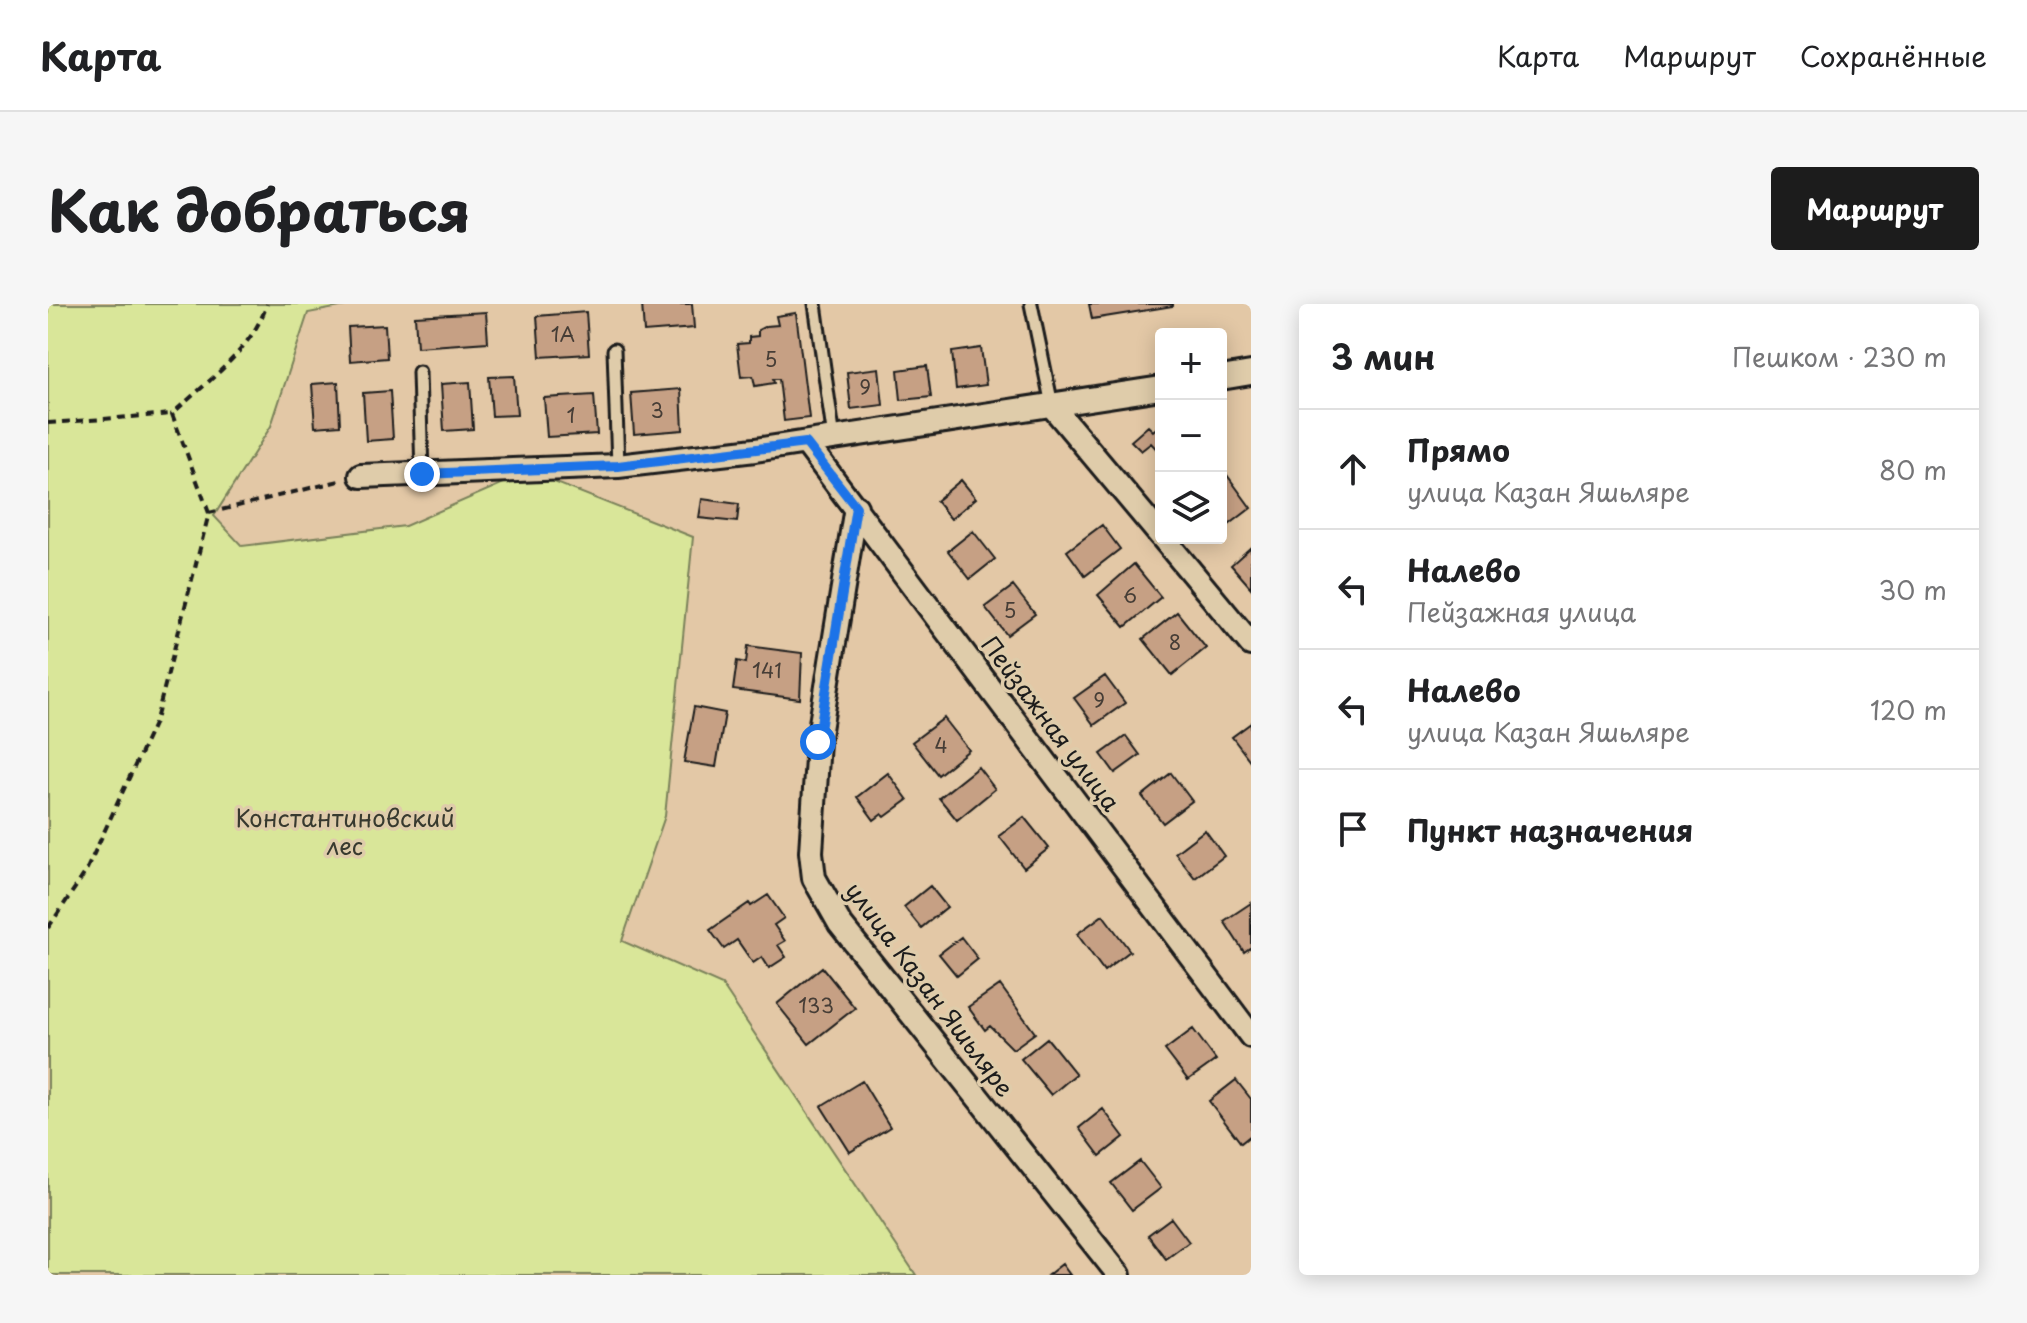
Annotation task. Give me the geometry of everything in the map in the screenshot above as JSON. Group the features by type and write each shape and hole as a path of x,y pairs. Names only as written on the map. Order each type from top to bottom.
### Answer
{"street":[{"path":"1227,377 1251,373"},
{"path":"361,476 618,466 834,439 1155,389"},
{"path":"1052,406 1155,529"},
{"name":"Пейзажная улица","path":"806,443 1251,1036"},
{"name":"улица Казан Яшьляре","path":"856,507 818,742 811,852 814,878 840,924 1119,1275"},
{"path":"1168,544 1251,644"}],"lane":[{"path":"815,304 834,439"},
{"path":"1031,304 1052,406"},
{"path":"614,350 618,466"},
{"path":"419,372 422,474"}],"path":[{"path":"48,423 172,414 225,366 261,322 267,304"},
{"path":"48,928 85,873 156,720 209,513 172,414"},
{"path":"209,513 361,476"}],"green space":[{"name":"Константиновский лес","path":"48,304 356,304 308,313 271,426 214,516 242,546 405,526 529,472 693,537 665,816 622,941 722,985 916,1275 48,1275"}],"building":[{"path":"642,304 692,304 694,328 644,332"},
{"path":"1089,304 1173,304 1173,306 1092,319"},
{"path":"486,312 488,342 417,347 415,316"},
{"path":"586,312 589,354 540,357 537,316"},
{"path":"796,313 809,418 784,421 779,379 773,379 774,383 755,386 753,376 741,377 737,344 749,343 749,337 758,336 758,330 766,326 778,325 776,316"},
{"path":"385,325 387,358 350,361 348,327"},
{"path":"981,348 986,385 956,389 952,352"},
{"path":"927,366 931,397 901,400 898,370"},
{"path":"879,368 883,405 851,409 847,372"},
{"path":"514,376 517,415 492,416 489,377"},
{"path":"338,382 340,425 315,427 312,384"},
{"path":"470,382 473,429 444,431 441,384"},
{"path":"681,389 683,430 634,434 631,393"},
{"path":"390,391 393,439 366,441 363,393"},
{"path":"594,395 597,434 547,437 544,398"},
{"path":"1148,426 1153,431 1155,429 1155,447 1151,443 1141,451 1131,441"},
{"path":"1227,475 1251,508 1227,526"},
{"path":"961,480 976,498 951,519 936,501"},
{"path":"702,499 739,504 737,522 699,518"},
{"path":"1102,525 1120,549 1085,576 1067,551"},
{"path":"973,531 995,559 970,579 948,551"},
{"path":"1251,547 1251,588 1231,565"},
{"path":"1134,564 1161,597 1125,627 1098,595"},
{"path":"1013,586 1035,614 1007,635 985,607"},
{"path":"1177,612 1206,648 1172,675 1143,639"},
{"path":"748,646 802,653 800,699 733,690 737,661 746,663"},
{"path":"1105,676 1125,703 1094,725 1074,698"},
{"path":"694,707 725,713 716,767 684,762"},
{"path":"944,718 969,750 938,775 912,742"},
{"path":"1251,723 1251,762 1232,737"},
{"path":"1126,736 1140,755 1115,773 1101,754"},
{"path":"978,767 995,789 957,820 939,798"},
{"path":"888,773 908,800 885,817 882,814 874,820 857,797"},
{"path":"1171,773 1192,801 1163,823 1142,796"},
{"path":"1024,817 1049,848 1024,868 999,836"},
{"path":"1205,830 1224,856 1195,878 1175,853"},
{"path":"930,886 947,907 921,928 904,907"},
{"path":"768,895 784,918 774,925 785,941 778,945 786,957 769,968 762,957 753,963 737,940 724,949 710,930 749,903 751,906"},
{"path":"1251,903 1251,947 1244,952 1224,921"},
{"path":"1103,915 1130,951 1104,971 1077,934"},
{"path":"961,937 978,959 957,976 939,954"},
{"path":"822,967 855,1008 809,1044 777,1004"},
{"path":"1000,985 1035,1033 1013,1049 990,1026 985,1030 968,1007"},
{"path":"1193,1029 1216,1060 1188,1080 1165,1050"},
{"path":"1047,1038 1076,1074 1051,1095 1021,1059"},
{"path":"1236,1080 1251,1099 1251,1135 1241,1143 1209,1101"},
{"path":"862,1081 890,1127 850,1152 821,1106"},
{"path":"1103,1109 1124,1137 1100,1156 1079,1128"},
{"path":"1140,1161 1161,1188 1132,1210 1111,1183"},
{"path":"1171,1218 1189,1242 1166,1259 1148,1235"},
{"path":"1062,1264 1070,1275 1048,1275"}],"route":[{"path":"422,474 618,466 806,443 856,507 818,742"}]}
